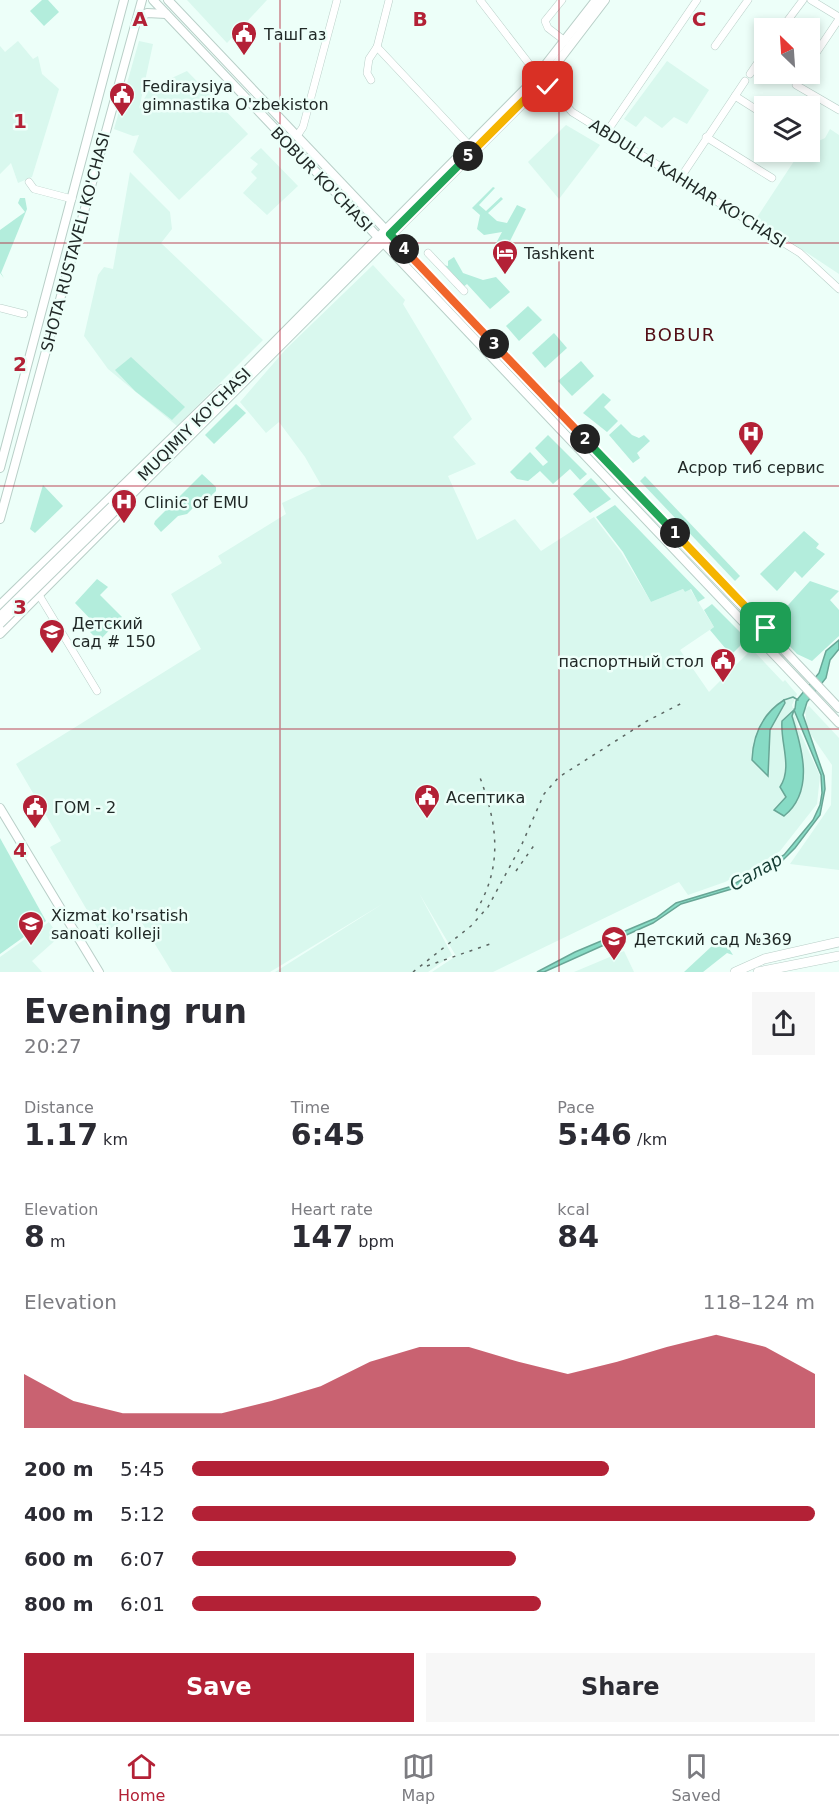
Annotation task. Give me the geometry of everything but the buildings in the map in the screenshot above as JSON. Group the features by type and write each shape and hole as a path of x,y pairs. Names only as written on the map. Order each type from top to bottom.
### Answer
{"highway":[{"path":"735,972 759,961 839,942"},
{"path":"810,960 839,951"},
{"path":"759,961 760,971 839,956"}],"main road":[{"name":"SHOTA RUSTAVELI KO'CHASI","path":"0,466 124,0"},
{"name":"SHOTA RUSTAVELI KO'CHASI","path":"0,519 142,0"},
{"name":"BOBUR KO'CHASI","path":"153,0 839,723"},
{"name":"BOBUR KO'CHASI","path":"168,0 797,661 839,708"},
{"path":"387,232 469,145 541,78 596,0"},
{"path":"387,232 541,78 605,0"},
{"path":"136,22 147,13 166,14"},
{"path":"305,161 313,153"},
{"name":"MUQIMIY KO'CHASI","path":"0,624 387,232"},
{"path":"0,605 212,397 275,347"},
{"path":"0,634 223,410 275,347"},
{"path":"516,382 518,375 524,375"},
{"name":"MUQIMIY KO'CHASI","path":"0,616 114,508"},
{"path":"13,593 15,604 27,607"},
{"path":"789,669 796,668 797,661"},
{"path":"0,808 74,934"},
{"path":"0,815 97,972"}],"street":[{"path":"297,136 303,127 337,0"},
{"path":"372,80 368,73 369,59 377,47 389,0"},
{"name":"ABDULLA KAHHAR KO'CHASI","path":"480,0 541,78 572,112 678,180 800,253 839,289"},
{"path":"562,0 545,21 548,28 565,41"},
{"path":"606,133 697,0"},
{"path":"715,46 748,0"},
{"path":"789,18 802,0"},
{"path":"811,0 839,18 820,47"},
{"path":"377,47 469,145"},
{"path":"750,74 754,68"},
{"path":"678,180 745,81"},
{"path":"797,84 796,86 839,110"},
{"path":"735,96 754,108"},
{"path":"706,138 772,178"},
{"path":"29,182 34,189 72,199"},
{"path":"428,253 464,291"},
{"path":"0,308 24,314"},
{"path":"39,595 97,691"}],"shaded area":[{"path":"42,0 48,0 59,12 44,26 30,11"},
{"path":"187,0 267,0 227,43"},
{"path":"18,41 33,59 38,56 42,74 59,89 32,177 18,183 11,163 0,174 0,46 5,52"},
{"path":"139,41 153,44 139,109 150,88 187,71 248,134 179,200 133,152 139,135 133,136 114,129"},
{"path":"667,61 709,90 687,124 674,117 662,128 645,116 636,127 624,119"},
{"path":"566,125 600,145 559,199 528,162"},
{"path":"830,129 839,135 839,274 756,219 793,162 820,162 820,140 825,138"},
{"path":"261,148 298,186 267,215 243,193 257,178 251,172 258,164 250,158"},
{"path":"130,172 170,212 172,229 161,243 263,340 177,426 108,369 84,336 98,275 104,267 113,269"},
{"path":"493,187 495,188 479,205 486,211 501,197 503,199 488,213 497,221 507,223 517,205 526,209 504,253 494,247 502,232 484,235 477,229 480,215 472,208"},
{"path":"20,198 25,198 27,209 1,273 4,278 0,273 0,230 25,212 18,203"},
{"path":"454,257 463,273 483,280 496,277 510,292 490,309 467,284 463,287 443,265 448,266 448,261"},
{"path":"373,265 405,300 403,304 472,419 453,437 476,464 448,476 477,540 515,519 541,551 594,517 621,552 651,602 683,589 685,592 690,589 714,627 680,650 709,692 752,649 783,682 785,680 797,694 792,705 799,730 820,776 817,804 780,851 753,868 725,882 688,895 679,882 493,972 432,972 456,956 419,893 452,955 428,972 275,972 384,903 270,972 172,972 136,913 101,934 50,847 61,841 16,764 201,649 171,594 222,563 218,556 286,514 282,503 321,485 305,457 279,422 266,433 240,402 286,349"},
{"path":"528,306 542,320 519,341 506,326"},
{"path":"554,333 567,348 545,368 532,353"},
{"path":"131,357 185,407 172,420 135,391 115,370"},
{"path":"581,361 594,376 572,396 558,381"},
{"path":"603,393 611,400 604,407 618,421 607,432 583,413"},
{"path":"236,404 246,413 214,444 205,435"},
{"path":"621,424 632,435 639,438 644,435 650,441 637,453 640,458 633,463 609,435"},
{"path":"548,435 587,474 580,480 570,469 553,484 540,471 528,481 517,479 510,472 530,452 543,466 548,462 535,448"},
{"path":"202,474 216,487 216,491 209,498 201,500 187,514 178,516 161,532 154,524 155,521"},
{"path":"645,476 740,576 735,581 640,481"},
{"path":"591,478 611,499 590,513 573,494"},
{"path":"43,485 63,506 35,533 30,529"},
{"path":"615,505 705,598 698,602 691,589 685,592 683,589 651,602 623,552 596,517"},
{"path":"804,531 819,544 816,548 825,554 802,578 795,571 777,591 760,574"},
{"path":"97,579 108,587 100,595 122,617 99,641 90,632 96,625 75,603"},
{"path":"810,581 839,591 830,600 839,610 839,636 812,661 797,654 770,625"},
{"path":"712,604 747,639 731,655 710,630 714,627 704,610"},
{"path":"809,706 839,738 839,870 790,864 831,805 832,765 807,729 805,709"},
{"path":"0,838 46,921 0,954"},
{"name":"Xizmat ko'rsatish sanoati kolleji","path":"49,922 59,937 32,961 42,972 0,972 0,957"},
{"path":"725,934 730,941 726,944 733,955 727,953 703,972 684,972"},
{"name":"Детский сад №369","path":"624,951 634,972 574,972"}],"water":[{"name":"Салар","path":"839,640 839,649 830,660 826,678 807,702 803,715 824,776 825,789 820,815 795,848 782,861 735,888 681,904 653,923 544,972 537,972 575,952 656,918 676,903 729,887 784,855 813,820 820,805 822,793 821,775 794,710 792,716 802,755 803,782 794,806 784,816 774,810 786,797 780,787 786,771 782,721 795,709 796,701 819,673 826,651"},
{"path":"784,700 785,703 770,730 768,776 752,760 754,742 764,718"}],"waterway":[{"path":"784,700 793,697 798,700"}],"railway":[{"path":"413,972 471,926 488,907 522,844 544,794 559,777 647,721 684,702"},
{"path":"476,911 491,877 495,843 490,810 479,775"},
{"path":"516,871 535,844"},
{"path":"427,966 493,943"}],"place":[{"name":"ТашГаз","path":"244,57"},
{"name":"Fediraysiya gimnastika O'zbekiston","path":"122,118"},
{"name":"Tashkent","path":"505,276"},
{"name":"Асрор тиб сервис","path":"751,457"},
{"name":"Clinic of EMU","path":"124,525"},
{"name":"Детский сад # 150","path":"52,655"},
{"name":"паспортный стол","path":"723,684"},
{"name":"Асептика","path":"427,820"},
{"name":"ГОМ - 2","path":"35,830"},
{"name":"Xizmat ko'rsatish sanoati kolleji","path":"31,947"},
{"name":"Детский сад №369","path":"614,962"}],"district":[{"name":"BOBUR","path":"680,335"}],"route":[{"path":"548,87 543,81 390,234 766,628"}]}
